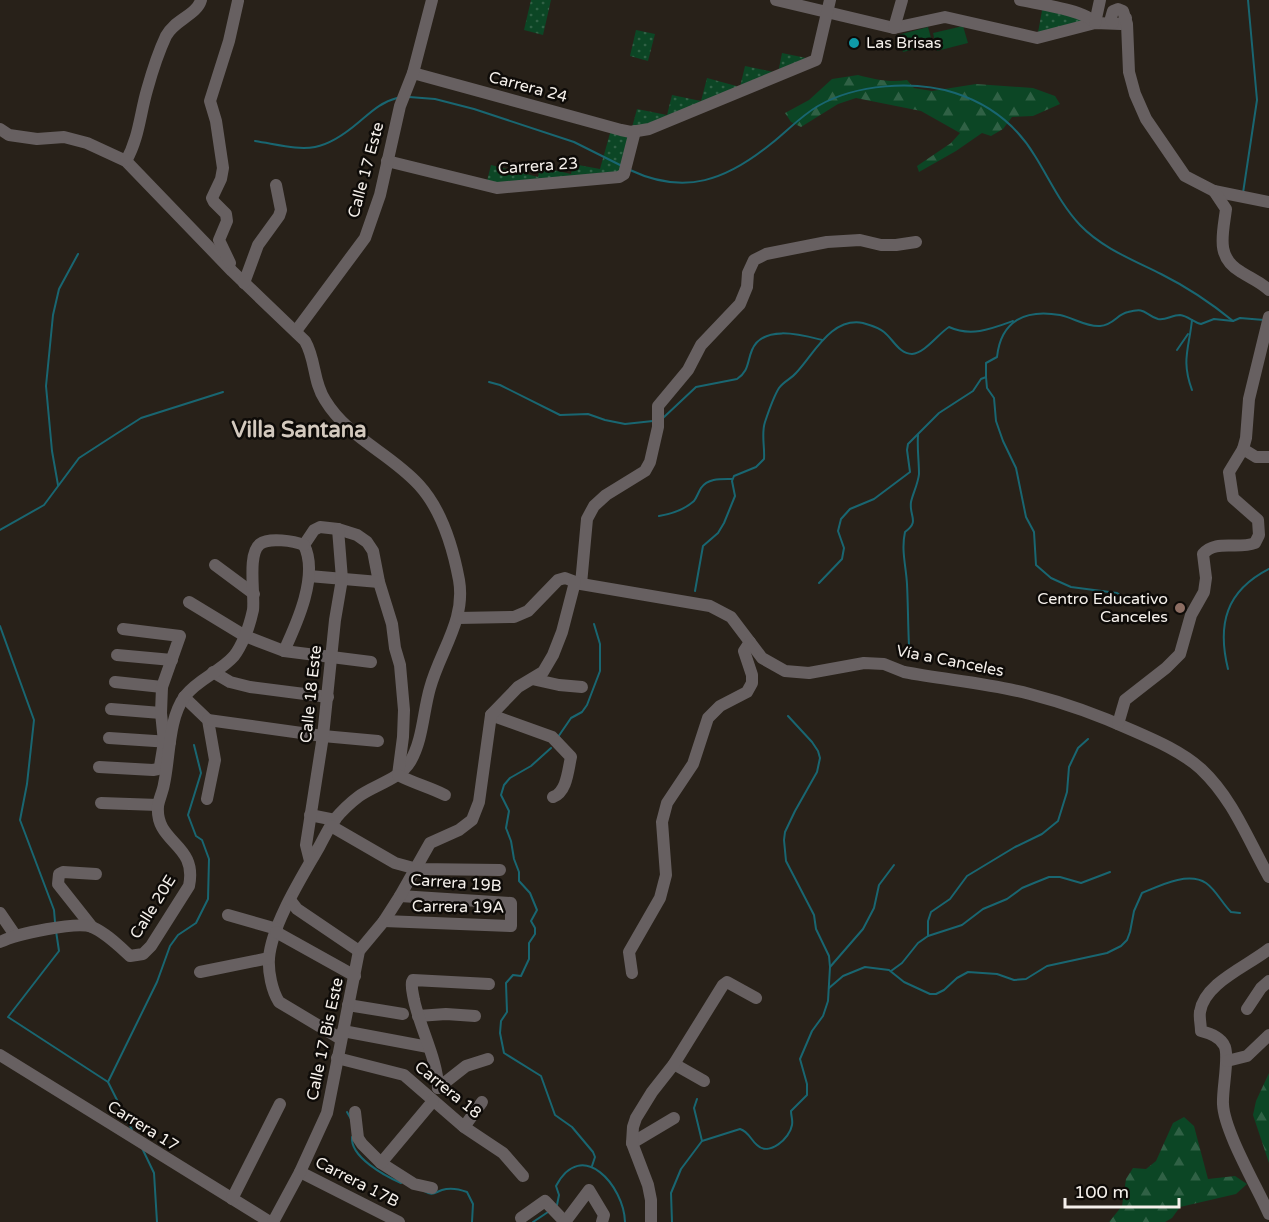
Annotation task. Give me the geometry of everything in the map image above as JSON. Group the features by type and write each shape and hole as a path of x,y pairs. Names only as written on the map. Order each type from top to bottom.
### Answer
{"street":[{"path":"126,161 133,148 147,90 168,34 176,24 195,10 201,0"},
{"name":"Calle 17 Este","path":"296,331 364,238 380,195 400,106 413,73 432,0"},
{"path":"776,0 828,6 894,28 945,17 1037,38 1097,23 1116,15"},
{"path":"894,28 902,0"},
{"path":"1020,0 1078,14 1097,23"},
{"path":"1097,23 1100,0"},
{"path":"1110,0 1127,33 1129,72 1135,94 1146,118 1185,176 1214,191 1269,202"},
{"path":"232,271 219,240 227,221 226,214 212,198 224,168 210,101 229,41 238,1"},
{"path":"635,131 649,129 816,60 828,6"},
{"name":"Carrera 24","path":"413,73 621,130 635,131"},
{"path":"0,129 9,135 37,139 64,136 87,143 126,161 232,271 296,331 312,352 317,383 324,400 351,432 402,469 419,484 432,502 443,526 459,580 460,592 458,618 430,687 418,744 410,764 398,775 357,798 333,823 310,861 276,930 269,958 273,993 279,1002 342,1035 428,1047"},
{"name":"Carrera 23","path":"387,161 507,188 621,176 624,174 635,131"},
{"path":"244,282 258,245 281,210 276,184"},
{"path":"1214,191 1226,208 1222,240 1224,257 1235,269 1258,279 1269,290"},
{"path":"291,900 297,909 359,951 384,921 417,869 430,843 459,830 472,820 479,802 491,715 518,687 543,672 553,656 578,583 587,519 594,507 606,495 645,471 650,462 658,427 658,406 688,370 701,345 740,304 754,260 766,254 827,242 860,240 881,245 896,245 916,242"},
{"path":"1118,724 1125,700 1180,654 1191,615 1204,592 1206,578 1203,554 1218,545 1245,547 1255,543 1259,535 1258,520 1233,498 1229,472 1243,449 1246,438 1249,399 1269,317"},
{"path":"1243,449 1256,457 1269,457"},
{"path":"304,545 314,530 320,527 338,529 357,535 367,542 373,551 400,665 404,710 398,775"},
{"name":"Calle 18 Este","path":"310,861 306,845 323,736 342,579 338,529"},
{"path":"99,767 158,769 184,697 197,683 233,657 245,636 253,611 254,551 259,544 267,541 304,545"},
{"path":"284,651 301,613 309,576 307,551 304,545"},
{"path":"215,565 254,594"},
{"path":"309,576 379,582"},
{"path":"458,618 514,617 528,611 558,580 565,578 578,583"},
{"name":"Vía a Canceles","path":"578,583 710,606 731,617 762,657 785,671 809,673 864,663 884,664 904,672 1031,694 1118,724 1156,740 1200,768 1222,793 1246,831 1269,877"},
{"path":"189,602 245,636 284,651 371,662"},
{"path":"101,803 158,805 164,786 167,742 161,713 162,687 180,638 177,634 123,629"},
{"path":"632,973 629,952 660,898 666,875 662,822 667,803 693,764 708,718 720,706 747,692 752,683 752,675 744,651 750,642"},
{"path":"117,655 172,660"},
{"path":"213,672 230,682 250,687 328,697"},
{"path":"532,680 559,686 582,687"},
{"path":"115,682 162,687"},
{"path":"184,697 208,720 378,741"},
{"path":"111,709 161,713"},
{"path":"491,715 552,737 571,757 560,795 553,797"},
{"path":"207,799 215,760 208,720"},
{"path":"109,738 167,742"},
{"path":"398,775 445,795"},
{"name":"Calle 20E","path":"96,874 63,872 57,879 58,884 92,927 116,943 130,956 142,954 151,946 189,886 190,878 189,866 178,844 163,832 158,805"},
{"path":"310,815 333,823 395,863 417,869 500,870"},
{"name":"Carrera 19B","path":"400,896 511,903"},
{"name":"Carrera 19A","path":"384,921 509,927 511,903"},
{"path":"0,913 15,935"},
{"path":"228,915 276,930 355,976"},
{"path":"0,942 15,935 64,928 92,927"},
{"path":"1269,949 1220,982 1207,995 1200,1011 1201,1031 1218,1038 1225,1045 1227,1061 1223,1106 1228,1125 1269,1214"},
{"name":"Calle 17 Bis Este","path":"276,1221 327,1113 359,951"},
{"path":"200,972 269,958"},
{"path":"488,1059 466,1066 438,1088 438,1079 411,986 413,980 489,984"},
{"path":"1247,1009 1261,988 1269,981"},
{"path":"651,1222 648,1185 632,1143 636,1118 651,1092 674,1064 723,985 728,982 756,998"},
{"path":"348,1005 403,1014"},
{"path":"418,1016 446,1014 475,1016"},
{"path":"1227,1061 1247,1056 1269,1035"},
{"name":"Carrera 17","path":"0,1055 232,1199 276,1221"},
{"name":"Carrera 18","path":"337,1058 399,1072 464,1126 503,1153 523,1176"},
{"path":"674,1064 704,1081"},
{"path":"381,1162 433,1101"},
{"path":"464,1126 482,1102"},
{"path":"232,1199 280,1104"},
{"path":"355,1112 358,1137 362,1144 381,1162 414,1184 432,1188"},
{"path":"632,1143 674,1118"},
{"name":"Carrera 17B","path":"300,1172 399,1222"},
{"path":"521,1218 545,1201 565,1222 589,1190 604,1215 602,1222"}],"green space":[{"path":"531,0 551,0 543,35 524,30"},
{"path":"1043,5 1091,19 1037,38"},
{"path":"963,26 968,43 937,51 933,33"},
{"path":"928,27 933,45 903,52 898,35"},
{"path":"636,30 655,34 648,61 630,56"},
{"path":"782,53 816,60 635,131 624,174 486,185 491,165 538,177 540,167 571,174 573,164 600,169 612,126 631,131 637,109 667,115 672,95 701,101 707,78 740,87 745,66 778,73"},
{"path":"858,75 888,81 907,80 914,88 932,91 976,84 1033,88 1055,96 1060,104 1033,116 1012,117 1003,129 991,136 982,133 919,172 917,166 951,143 960,133 921,111 856,98 838,104 801,127 791,122 785,113 809,100 832,79"},
{"path":"1269,1073 1269,1163 1253,1115 1256,1101"},
{"path":"1184,1117 1194,1126 1208,1179 1235,1176 1247,1184 1236,1194 1180,1207 1172,1218 1165,1222 1109,1222 1122,1206 1126,1179 1133,1168 1146,1169 1156,1161 1173,1123"}],"waterway":[{"path":"1243,193 1257,100 1248,0"},
{"path":"630,170 669,182 687,183 705,180 722,175 739,166 818,106 850,93 885,86 922,86 955,93 991,110 1020,135 1067,209 1089,233 1118,253 1171,279 1233,321"},
{"path":"409,97 435,99 474,109 574,142 622,166"},
{"path":"255,141 299,148 321,146 345,133 381,105 397,98"},
{"path":"58,485 52,451 46,386 53,315 59,289 78,254"},
{"path":"819,583 842,559 844,548 838,531 841,519 850,509 874,499 910,472 908,444 939,413 973,391 981,379 986,377 986,363 997,357 999,344 1004,334 1017,320 1036,314 1048,314 1065,316 1100,326 1109,324 1124,313 1139,310 1158,319 1180,315 1201,324 1214,319 1264,320"},
{"path":"1192,320 1186,362 1192,390"},
{"path":"695,591 703,546 718,533 735,496 732,481 734,476 756,467 764,459 764,427 777,391 796,373 832,331 852,323 874,326 882,330 903,352 912,354 927,347 949,327 973,332 1013,321"},
{"path":"663,418 696,387 737,379 741,376 746,369 752,350 757,342 765,337 784,333 822,340"},
{"path":"1177,350 1188,334"},
{"path":"986,377 987,388 994,398 996,421 1016,468 1026,517 1034,532 1036,565 1051,578 1071,587 1117,593 1135,605"},
{"path":"489,382 500,385 560,415 588,414 625,424 653,421"},
{"path":"0,530 44,505 79,458 141,418 223,392"},
{"path":"909,646 903,545 905,532 913,522 911,502 919,474 918,435"},
{"path":"659,516 677,511 690,504 707,482 732,479"},
{"path":"1228,669 1224,637 1228,610 1234,598 1243,588 1269,569"},
{"path":"558,737 571,718 582,712 587,705 600,671 600,644 594,624"},
{"path":"0,626 34,720 27,784 20,820 54,910 55,922"},
{"path":"672,1222 671,1193 681,1169 702,1141 740,1129 762,1148 773,1147 787,1135 792,1125 791,1111 807,1095 807,1084 800,1059 812,1031 823,1016 828,1001 830,967 829,956 816,929 814,915 786,861 784,840 785,832 795,811 817,772 820,758 812,742 788,716"},
{"path":"928,936 928,921 931,912 950,899 967,876 1015,847 1042,834 1058,821 1067,792 1069,767 1078,748 1088,739"},
{"path":"108,1082 157,982 170,946 178,935 196,923 208,899 209,859 202,840 196,836 188,815 201,773 194,745"},
{"path":"551,748 531,766 510,778 504,785 501,795 509,811 506,828 519,872 519,881 530,893 537,910 531,921 535,934 529,943 529,959 521,976 513,975 506,983 507,1012 501,1021 500,1033 504,1053 541,1076 555,1115 572,1127 593,1152 595,1157 592,1166"},
{"path":"830,967 863,929 874,908 879,885 894,865"},
{"path":"891,971 928,936 962,925 983,909 1007,899 1022,888 1049,877 1060,877 1081,883 1110,872"},
{"path":"829,988 843,976 865,967 889,970 904,982 930,994 944,990 968,972 997,974 1014,980 1026,979 1047,966 1107,953 1121,946 1127,940 1134,911 1142,893 1182,879 1199,880 1206,883 1231,912 1240,913"},
{"path":"56,931 59,951 8,1017 108,1082 132,1130"},
{"path":"697,1099 694,1108 702,1141"},
{"path":"347,1112 351,1119"},
{"path":"352,1137 353,1144 362,1158 378,1171 401,1183"},
{"path":"142,1148 154,1173 157,1222"},
{"path":"557,1205 559,1195 556,1186 566,1172 578,1166 589,1166 600,1172 610,1182 623,1208 625,1222"},
{"path":"424,1191 431,1194 445,1189 467,1192 473,1204 472,1222"},
{"path":"533,1222 548,1212"}],"place":[{"name":"Las Brisas","path":"854,43"},
{"name":"Centro Educativo Canceles","path":"1180,608"}],"district":[{"name":"Villa Santana","path":"299,430"}]}
